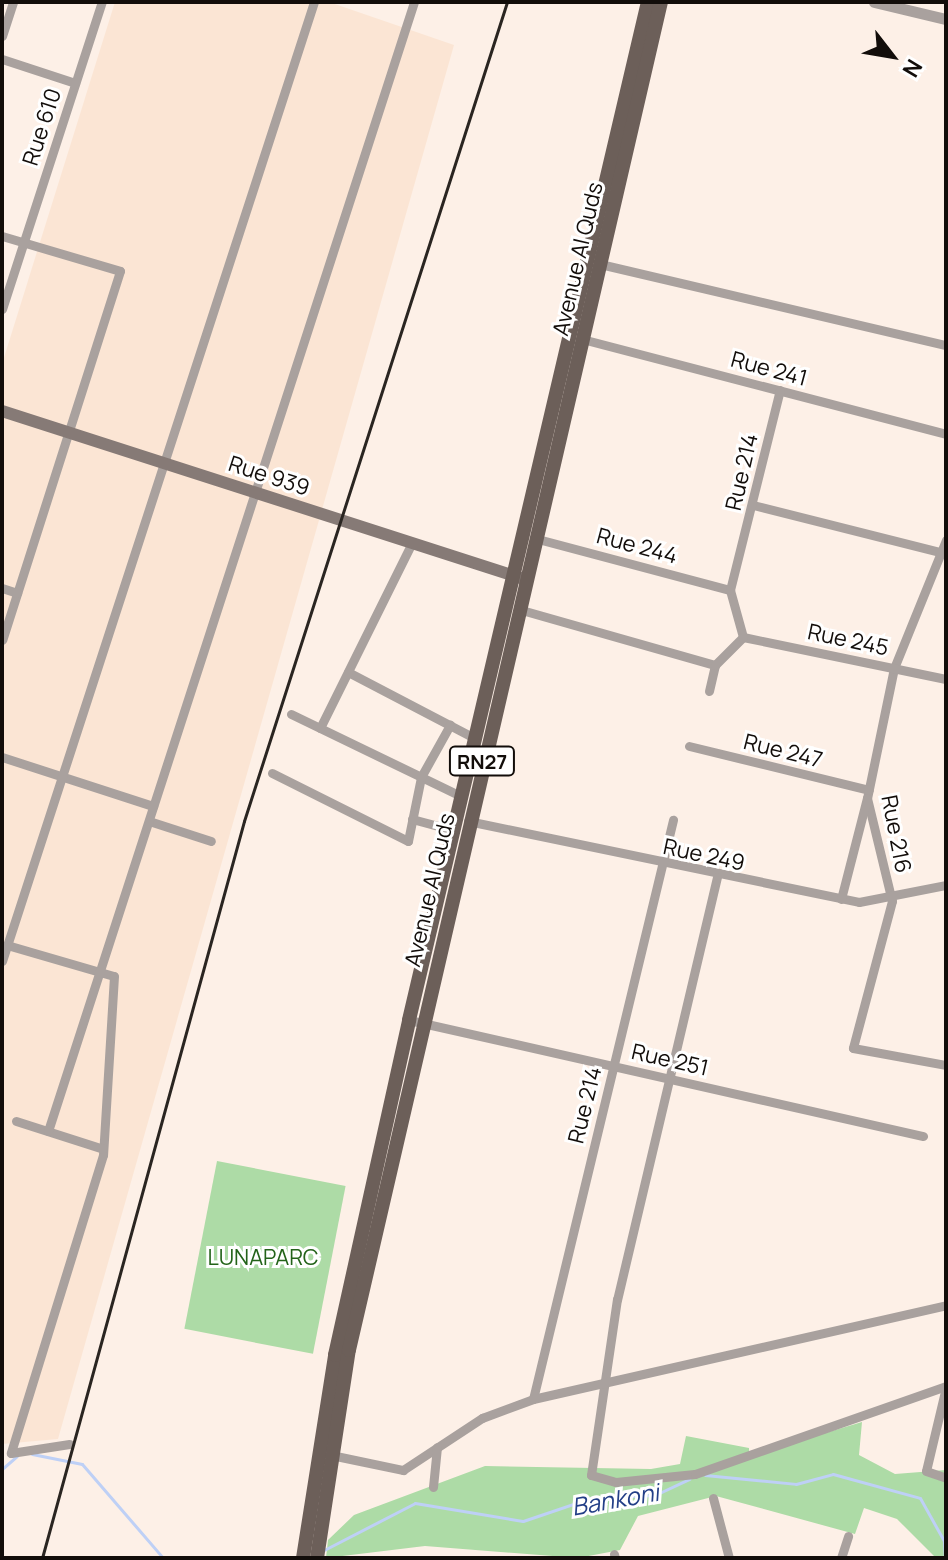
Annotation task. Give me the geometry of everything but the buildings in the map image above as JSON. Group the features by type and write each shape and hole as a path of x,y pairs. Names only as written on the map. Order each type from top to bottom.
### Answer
{"main road":[{"name":"Avenue Al Quds","path":"459,823 461,796 474,738 518,577 648,2"},
{"name":"Avenue Al Quds","path":"303,1558 331,1455 416,1021 459,823 517,608 518,577 534,538 661,2"},
{"name":"Rue 939","path":"2,411 518,577"},
{"name":"Avenue Al Quds","path":"317,1558 313,1523 335,1355 416,1021"}],"street":[{"path":"2,36 13,2"},
{"name":"Rue 610","path":"2,309 102,2"},
{"path":"2,961 314,2"},
{"path":"48,1131 414,2"},
{"path":"874,2 946,19"},
{"path":"2,59 75,83"},
{"path":"2,236 120,271 2,640"},
{"path":"600,264 946,345"},
{"name":"Rue 241","path":"582,339 946,434"},
{"name":"Rue 214","path":"730,590 780,390"},
{"path":"753,505 940,552"},
{"name":"Rue 244","path":"534,538 730,590"},
{"name":"Rue 216","path":"946,540 894,668 868,794 892,901 853,1048 946,1065"},
{"path":"320,728 412,543"},
{"path":"2,588 17,593"},
{"path":"709,691 715,665 743,637 730,590"},
{"path":"517,608 715,665"},
{"name":"Rue 245","path":"743,637 946,679"},
{"path":"348,672 474,738"},
{"path":"291,714 461,796"},
{"path":"272,773 408,841 421,777 450,725"},
{"name":"Rue 247","path":"689,746 868,794"},
{"path":"2,757 153,806"},
{"path":"841,899 868,794"},
{"name":"Rue 249","path":"412,819 459,823 717,877 841,899 892,901 946,885"},
{"name":"Rue 214","path":"533,1399 673,820"},
{"path":"149,821 211,841"},
{"path":"717,877 617,1299 608,1385 590,1470 616,1482 695,1474 946,1390"},
{"path":"7,945 114,976 103,1149 11,1453 69,1444"},
{"name":"Rue 251","path":"416,1021 923,1136"},
{"path":"16,1121 103,1149"},
{"path":"331,1455 403,1470 482,1418 533,1399 608,1385 946,1305"},
{"path":"946,1390 926,1471 946,1478"},
{"path":"433,1487 437,1447"},
{"path":"713,1498 729,1558"},
{"path":"841,1558 848,1536"}],"shaded area":[{"path":"115,2 329,2 454,45 58,1439 2,1444 2,364"}],"green space":[{"name":"LUNAPARC","path":"217,1161 346,1186 313,1354 184,1329"},
{"path":"862,1422 859,1455 895,1474 946,1470 946,1558 936,1558 897,1519 864,1508 855,1534 716,1496 638,1516 620,1550 578,1558 425,1546 326,1558 328,1540 354,1515 485,1466 651,1469 680,1464 686,1436 749,1448 749,1456"}],"waterway":[{"name":"Bankoni","path":"32,1454 82,1464 163,1558"},
{"name":"Bankoni","path":"2,1469 17,1456"},
{"name":"Bankoni","path":"705,1475 796,1484 833,1474 920,1498 944,1541 945,1558"},
{"name":"Bankoni","path":"324,1550 415,1503 523,1521 591,1498 655,1495 690,1479"}],"railway":[{"path":"42,1558 244,821 507,2"}]}
